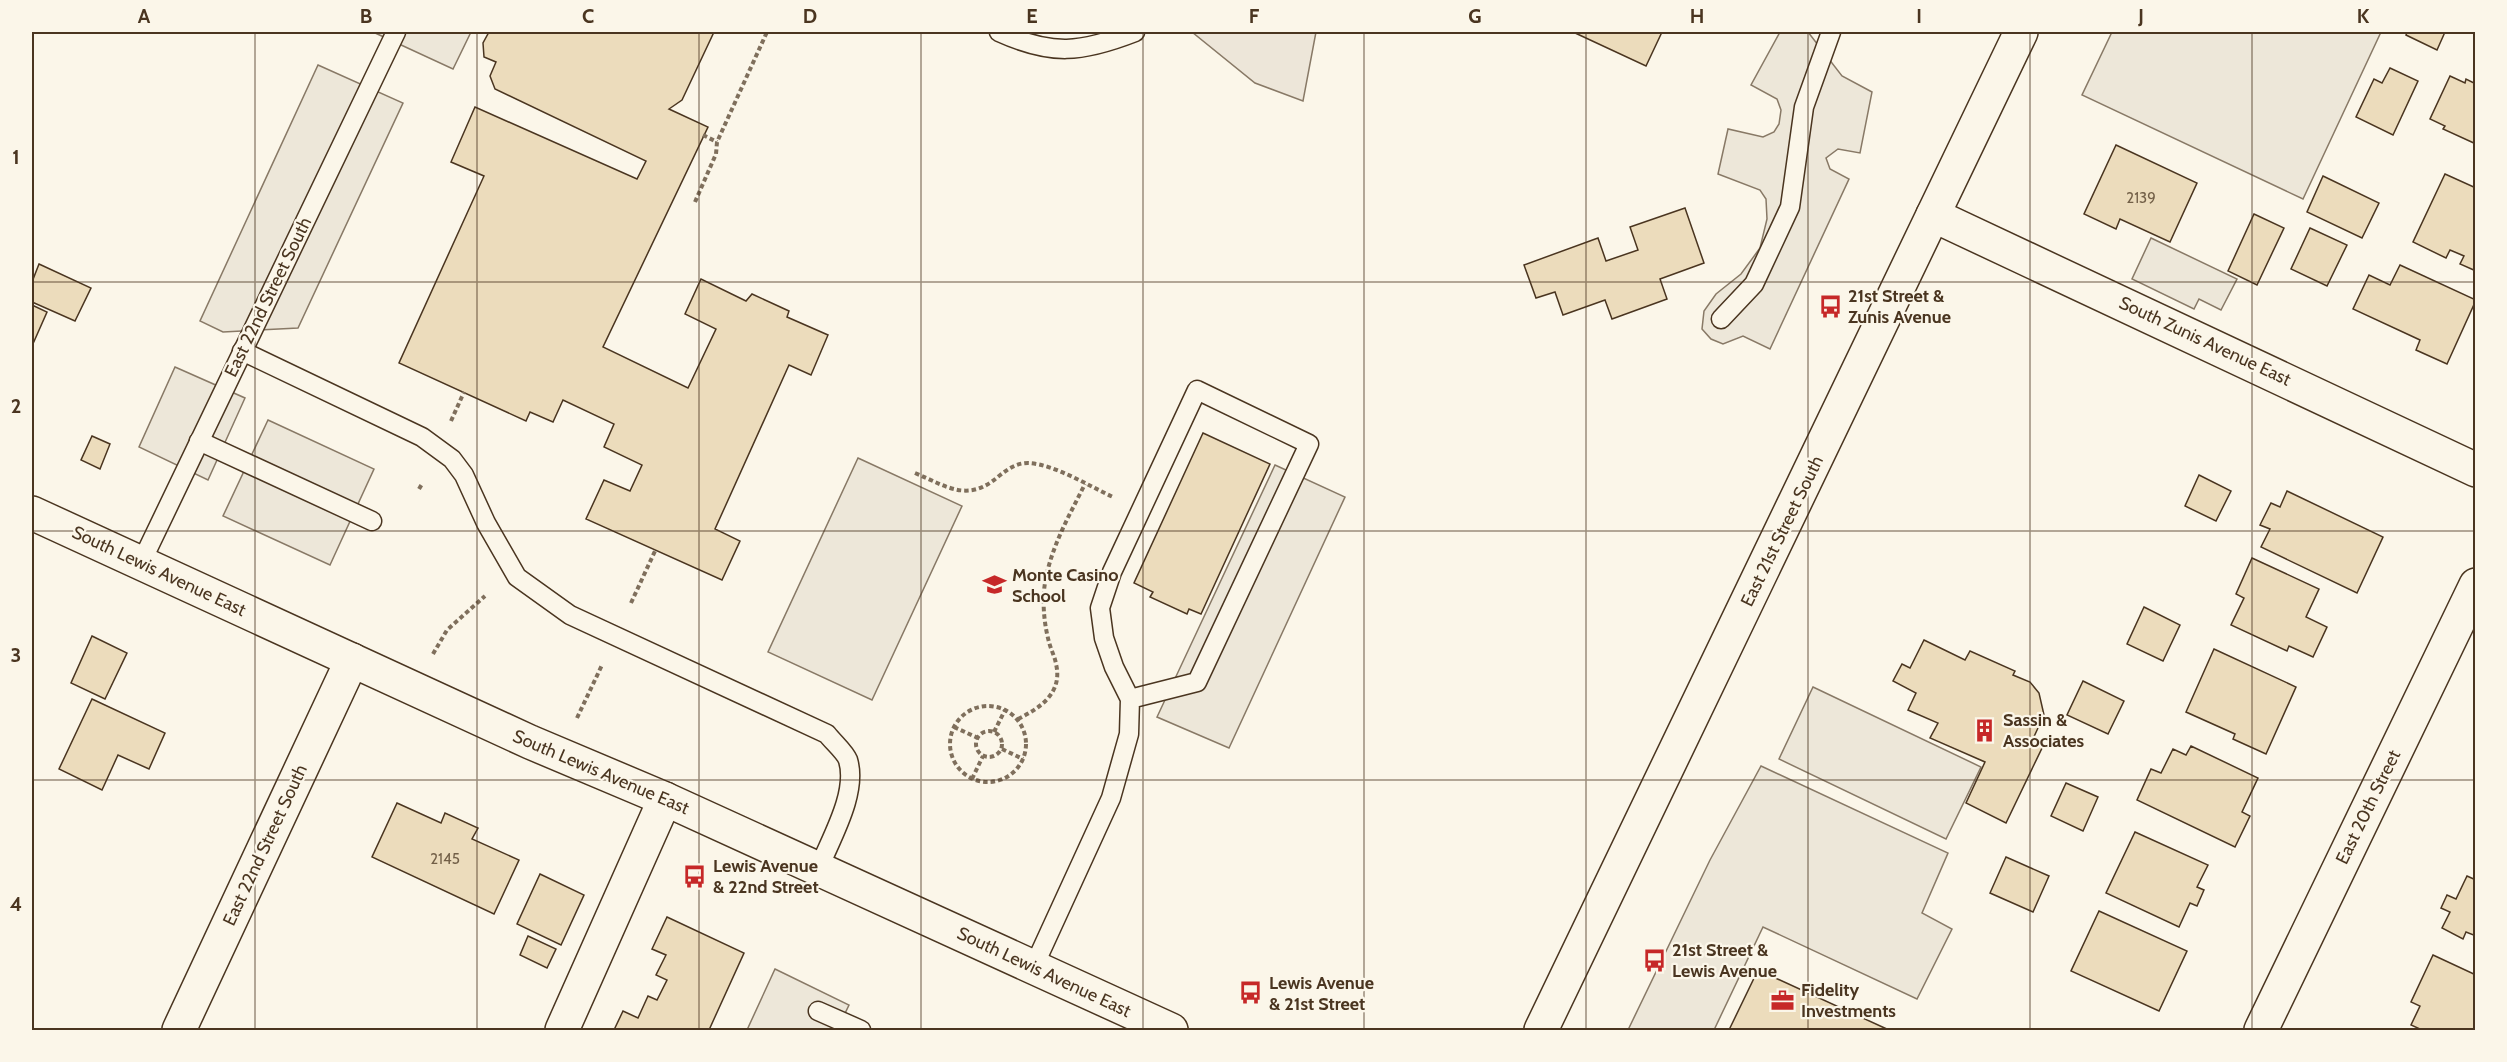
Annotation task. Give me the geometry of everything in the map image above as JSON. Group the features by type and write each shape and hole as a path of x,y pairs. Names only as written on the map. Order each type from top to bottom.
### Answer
{"main road":[{"name":"East 21st Street South","path":"1541,1030 2020,32"},
{"name":"South Zunis Avenue East","path":"1934,215 2475,470"},
{"name":"South Lewis Avenue East","path":"32,513 530,742 665,799 1034,966 1157,1028"},
{"name":"East 20th Street","path":"2261,1030 2475,585"},
{"name":"East 22nd Street South","path":"179,1030 352,660"},
{"path":"562,1030 665,799"}],"lane":[{"name":"East 22nd Street South","path":"141,563 396,32"},
{"path":"999,32 1027,44 1061,51 1104,44 1134,32"},
{"path":"1720,319 1754,284 1790,207 1804,107 1831,32"},
{"path":"242,351 422,436 452,459 464,475 486,523 517,577 570,615 827,734 848,759 849,784 847,802 819,868"},
{"path":"1034,966 1111,798 1129,734 1130,699 1114,667 1104,638 1100,608 1112,572 1197,390 1309,444 1197,682 1130,699"},
{"path":"199,441 372,521"},
{"path":"818,1011 861,1030"}],"path":[{"path":"695,202 716,154 717,142 767,32"},
{"path":"703,135 717,142"},
{"path":"451,421 464,392"},
{"path":"915,473 955,490 973,492 989,485 1011,466 1026,463 1044,465 1141,510"},
{"path":"1018,719 1043,704 1052,695 1058,680 1044,613 1044,585 1060,533 1085,484"},
{"path":"631,603 656,550"},
{"path":"433,654 447,630 485,596"},
{"path":"577,718 602,665"},
{"path":"985,706 1005,710 1018,719 1025,733 1026,746 1023,759 1017,769 996,782 972,779 962,772 953,756 951,739 954,727 962,716 972,709 985,706"},
{"path":"994,732 1005,710"},
{"path":"954,727 978,738"},
{"path":"986,731 994,732 1001,738 1002,749 990,758 983,756 976,748 978,738 986,731"},
{"path":"1002,749 1023,759"},
{"path":"972,779 983,756"}],"shaded area":[{"path":"373,32 471,32 453,69"},
{"path":"1192,32 1316,32 1303,101 1255,83"},
{"path":"1780,32 1808,32 1842,76 1872,92 1860,153 1838,149 1826,158 1830,169 1849,179 1770,349 1743,336 1723,344 1711,339 1702,329 1704,311 1716,294 1741,274 1760,248 1767,219 1766,199 1760,190 1718,174 1728,129 1763,137 1774,132 1779,124 1781,110 1777,99 1751,85"},
{"path":"2112,32 2381,32 2303,199 2082,95"},
{"path":"318,65 403,103 298,328 223,332 200,321"},
{"path":"2151,238 2237,279 2221,310 2199,299 2194,309 2132,279"},
{"path":"175,367 245,398 208,480 139,447"},
{"path":"268,420 374,469 330,565 223,516"},
{"path":"858,458 962,506 872,700 768,652"},
{"path":"1275,465 1345,497 1229,748 1157,717"},
{"path":"1813,687 1981,767 1946,839 1779,759"},
{"path":"1761,766 1948,853 1922,913 1952,929 1917,999 1763,927 1714,1030 1628,1030 1710,860"},
{"path":"775,969 849,1005 837,1030 747,1030"}],"building":[{"path":"489,32 714,32 682,100 669,109 708,127 603,347 688,388 716,329 685,314 701,279 746,301 752,294 789,311 787,317 828,335 811,375 789,365 715,529 740,541 722,580 586,519 604,480 630,491 642,465 604,447 614,424 563,400 553,422 530,412 526,421 399,363 484,176 451,162 475,107 637,179 646,161 495,89 490,76 496,62 484,57 483,43"},
{"path":"1573,32 1662,32 1646,66"},
{"path":"2407,32 2445,32 2437,50 2406,35"},
{"path":"2390,68 2418,81 2393,135 2356,117 2374,79 2382,83"},
{"path":"2450,76 2465,83 2466,79 2476,84 2476,144 2443,129 2445,126 2430,119"},
{"path":"2116,145 2197,183 2170,242 2120,219 2116,229 2084,214"},
{"path":"2445,174 2476,188 2476,271 2460,264 2464,256 2450,250 2446,258 2413,242"},
{"path":"2323,176 2379,203 2362,238 2307,212"},
{"path":"1685,208 1704,263 1660,279 1667,299 1612,319 1605,300 1563,315 1555,292 1536,298 1524,265 1598,238 1606,261 1638,250 1630,227"},
{"path":"2254,214 2284,228 2257,285 2228,271"},
{"path":"2310,228 2347,245 2327,286 2291,269"},
{"path":"39,264 91,288 75,321 32,302 32,282"},
{"path":"2400,265 2476,300 2447,364 2416,350 2420,340 2353,309 2369,275 2390,285"},
{"path":"32,305 47,312 32,346"},
{"path":"1203,433 1270,464 1201,614 1189,609 1187,614 1150,597 1153,592 1134,583"},
{"path":"92,436 110,444 100,469 81,460"},
{"path":"2199,475 2231,491 2216,521 2185,506"},
{"path":"2287,491 2383,537 2357,593 2261,547 2270,529 2260,525 2271,503 2280,507"},
{"path":"2252,558 2319,589 2306,617 2327,627 2313,657 2289,646 2287,651 2231,625 2244,598 2236,594"},
{"path":"2144,607 2180,625 2163,661 2127,644"},
{"path":"92,636 127,653 105,699 71,683"},
{"name":"Sassin & Associates","path":"1924,640 1965,660 1970,651 2015,671 2013,675 2030,682 2039,693 2044,715 2032,741 2043,746 2006,823 1966,803 1985,762 1930,738 1938,723 1908,710 1916,693 1893,681 1902,664 1910,668"},
{"path":"2214,649 2296,687 2266,754 2233,739 2235,734 2186,712"},
{"path":"2083,681 2124,701 2108,734 2067,715"},
{"path":"92,699 165,733 149,769 118,755 102,790 59,769"},
{"path":"2191,746 2258,778 2242,812 2250,816 2235,847 2137,800 2151,769 2161,773 2173,749 2186,755"},
{"path":"2066,783 2098,797 2083,831 2051,816"},
{"path":"397,803 441,823 445,813 478,828 472,839 519,860 494,914 372,857"},
{"path":"2135,832 2208,865 2197,887 2204,890 2197,906 2190,903 2179,927 2106,893"},
{"path":"2006,857 2049,876 2033,912 1990,893"},
{"path":"540,874 584,895 561,945 517,924"},
{"path":"2467,876 2476,880 2476,936 2466,932 2463,939 2442,928 2450,912 2441,908 2447,895 2456,899"},
{"path":"2099,911 2187,951 2159,1011 2071,971"},
{"path":"667,917 744,953 709,1030 614,1030 623,1011 638,1018 648,996 657,1000 667,980 656,975 666,955 652,949"},
{"path":"528,936 556,949 547,968 520,955"},
{"path":"2433,955 2476,975 2476,1030 2422,1030 2411,1025 2420,1006 2411,1002"},
{"name":"Fidelity Investments","path":"1758,970 1889,1030 1729,1030"}],"place":[{"name":"21st Street & Zunis Avenue","path":"1830,306"},
{"name":"Monte Casino School","path":"994,585"},
{"name":"Sassin & Associates","path":"1985,730"},
{"name":"Lewis Avenue & 22nd Street","path":"695,876"},
{"name":"21st Street & Lewis Avenue","path":"1654,960"},
{"name":"Lewis Avenue & 21st Street","path":"1251,993"},
{"name":"Fidelity Investments","path":"1783,1000"}]}
